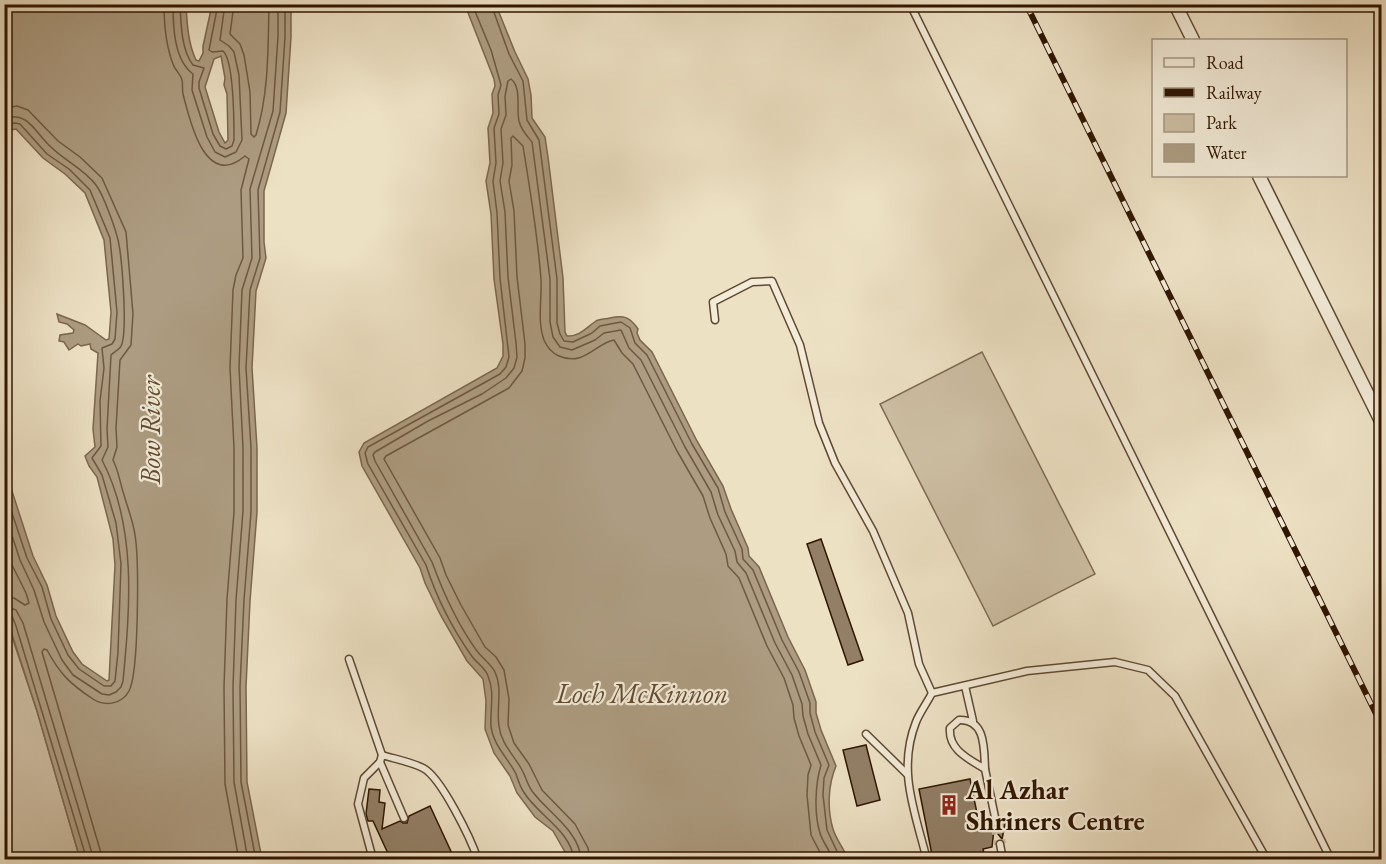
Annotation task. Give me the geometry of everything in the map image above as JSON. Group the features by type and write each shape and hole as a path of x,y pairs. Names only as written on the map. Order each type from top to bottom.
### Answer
{"street":[{"path":"1175,4 1192,39"},
{"path":"1259,177 1382,423"}],"lane":[{"path":"910,4 1331,860"},
{"path":"715,320 713,302 752,282 772,281 800,345 819,423 835,463 873,531 908,613 920,664 933,693"},
{"path":"349,659 382,755 380,762 364,778 357,804 375,860"},
{"path":"927,860 907,774 909,748 917,721 933,693 1027,671 1115,662 1148,670 1175,696 1267,860"},
{"path":"965,686 973,722 981,733 985,769 996,822"},
{"path":"973,722 959,720 954,724 950,729 951,741 960,753 985,769"},
{"path":"866,734 907,774"},
{"path":"382,755 424,769 445,794 478,860"},
{"path":"380,762 404,818"},
{"path":"1000,844 1003,860"}],"green space":[{"path":"982,352 1095,574 993,626 880,404"},
{"path":"4,613 37,711 82,859 5,859"}],"water":[{"name":"Bow River","path":"5,4 186,5 191,47 196,60 199,61 203,53 212,5 291,5 286,113 264,191 266,258 256,291 252,368 257,448 257,512 246,687 247,782 262,859 82,859 78,852 37,711 5,613 5,463 33,556 47,585 56,616 73,652 82,664 107,681 109,680 115,565 113,539 97,477 85,456 95,447 93,429 98,353 91,349 90,344 81,346 78,344 69,350 64,342 59,341 60,335 73,333 74,330 67,324 59,322 57,314 85,325 106,340 109,339 111,312 104,240 85,193 43,158 16,129 5,131","holes":["221,56 225,78 228,140 225,143 219,132 205,87 214,59"]},
{"name":"Loch McKinnon","path":"465,5 496,5 528,79 532,118 545,137 548,157 563,278 565,332 567,336 575,335 598,320 623,317 635,325 640,340 652,352 697,441 723,486 748,548 749,556 759,567 788,637 805,670 816,702 816,713 821,730 836,766 829,797 831,821 834,833 848,859 569,859 553,831 535,817 517,793 510,776 494,753 485,729 486,701 483,679 467,661 441,616 420,568 362,466 359,452 364,443 497,368 503,356 486,181 490,163 488,128 493,113 492,94 495,86"}],"building":[{"path":"821,539 863,660 848,665 807,544"},
{"path":"866,745 880,800 857,806 843,750"},
{"name":"Al Azhar Shriners Centre","path":"970,779 979,823 987,822 996,827 1001,821 1006,820 1002,839 994,829 992,847 983,849 985,858 933,860 919,789"},
{"path":"369,789 380,790 379,802 385,803 382,829 400,821 407,823 409,816 430,806 455,860 391,860 373,821 368,821 366,814"}],"tunnel":[{"path":"996,822 1000,844"}],"railway":[{"path":"1026,4 1382,726"}],"place":[{"name":"Al Azhar Shriners Centre","path":"949,805"}]}
